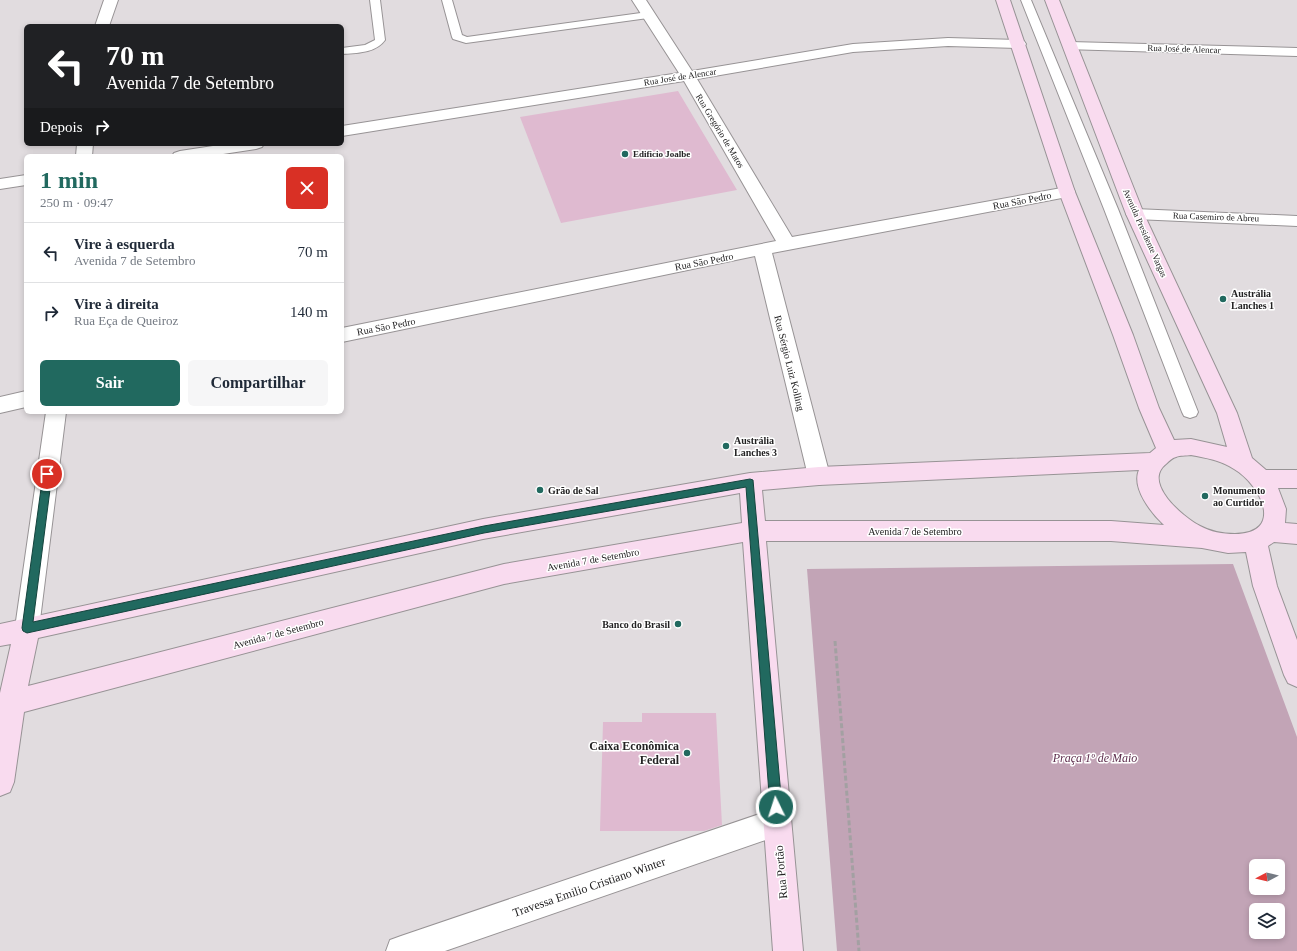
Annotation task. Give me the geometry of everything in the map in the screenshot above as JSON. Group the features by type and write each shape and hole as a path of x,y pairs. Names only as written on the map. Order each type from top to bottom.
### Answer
{"main road":[{"path":"1003,0 1019,44 1067,192 1150,408 1161,456 1148,480 1155,501 1174,522 1202,538 1230,545 1263,537 1297,534"},
{"name":"Avenida Presidente Vargas","path":"1052,0 1135,214 1227,413 1243,463"},
{"path":"0,635 484,530 750,482 819,476 1161,456 1191,447 1218,451 1243,463 1262,479 1274,498 1277,516 1263,537 1265,586 1297,676"},
{"path":"1262,479 1297,479"},
{"name":"Rua Portão","path":"750,482 788,951"},
{"name":"Avenida 7 de Setembro","path":"6,704 504,574 754,531 1111,531 1202,538"},
{"path":"0,782 6,704 27,628"}],"street":[{"path":"103,24 111,0"},
{"name":"Rua Gregório de Matos","path":"639,0 688,76 787,244"},
{"name":"Rua José de Alencar","path":"344,130 688,76 853,48 948,42 1019,44"},
{"name":"Rua José de Alencar","path":"1070,46 1297,52"},
{"path":"193,154 243,146"},
{"path":"0,184 24,180"},
{"name":"Rua São Pedro","path":"344,335 787,244 1067,192"},
{"name":"Rua Casemiro de Abreu","path":"1135,214 1297,220"},
{"name":"Rua Sérgio Luiz Kolling","path":"762,250 819,476"},
{"path":"0,405 24,399"},
{"path":"27,628 56,414"},
{"name":"Travessa Emilio Cristiano Winter","path":"401,951 777,822"}],"lane":[{"path":"344,51 370,47 378,44 380,40 374,0"},
{"path":"447,0 458,37 466,40 648,15"},
{"path":"1026,0 1111,210 1190,412"}],"path":[{"path":"834,641 859,951"}],"green space":[{"name":"Praça 1º de Maio","path":"1233,564 1297,737 1297,951 837,951 807,569"}],"building":[{"name":"Edificio Joalbe","path":"678,91 737,190 561,223 520,117"},
{"path":"642,713 716,713 722,825 704,831 600,831 603,722 642,722"}],"place":[{"name":"Edificio Joalbe","path":"625,154"},
{"name":"Austrália Lanches 1","path":"1223,299"},
{"name":"Austrália Lanches 3","path":"726,446"},
{"name":"Grão de Sal","path":"540,490"},
{"name":"Monumento ao Curtidor","path":"1205,496"},
{"name":"Banco do Brasil","path":"678,624"},
{"name":"Caixa Econômica Federal","path":"687,753"}],"route":[{"path":"47,474 27,628 484,530 750,482 776,807"}]}
